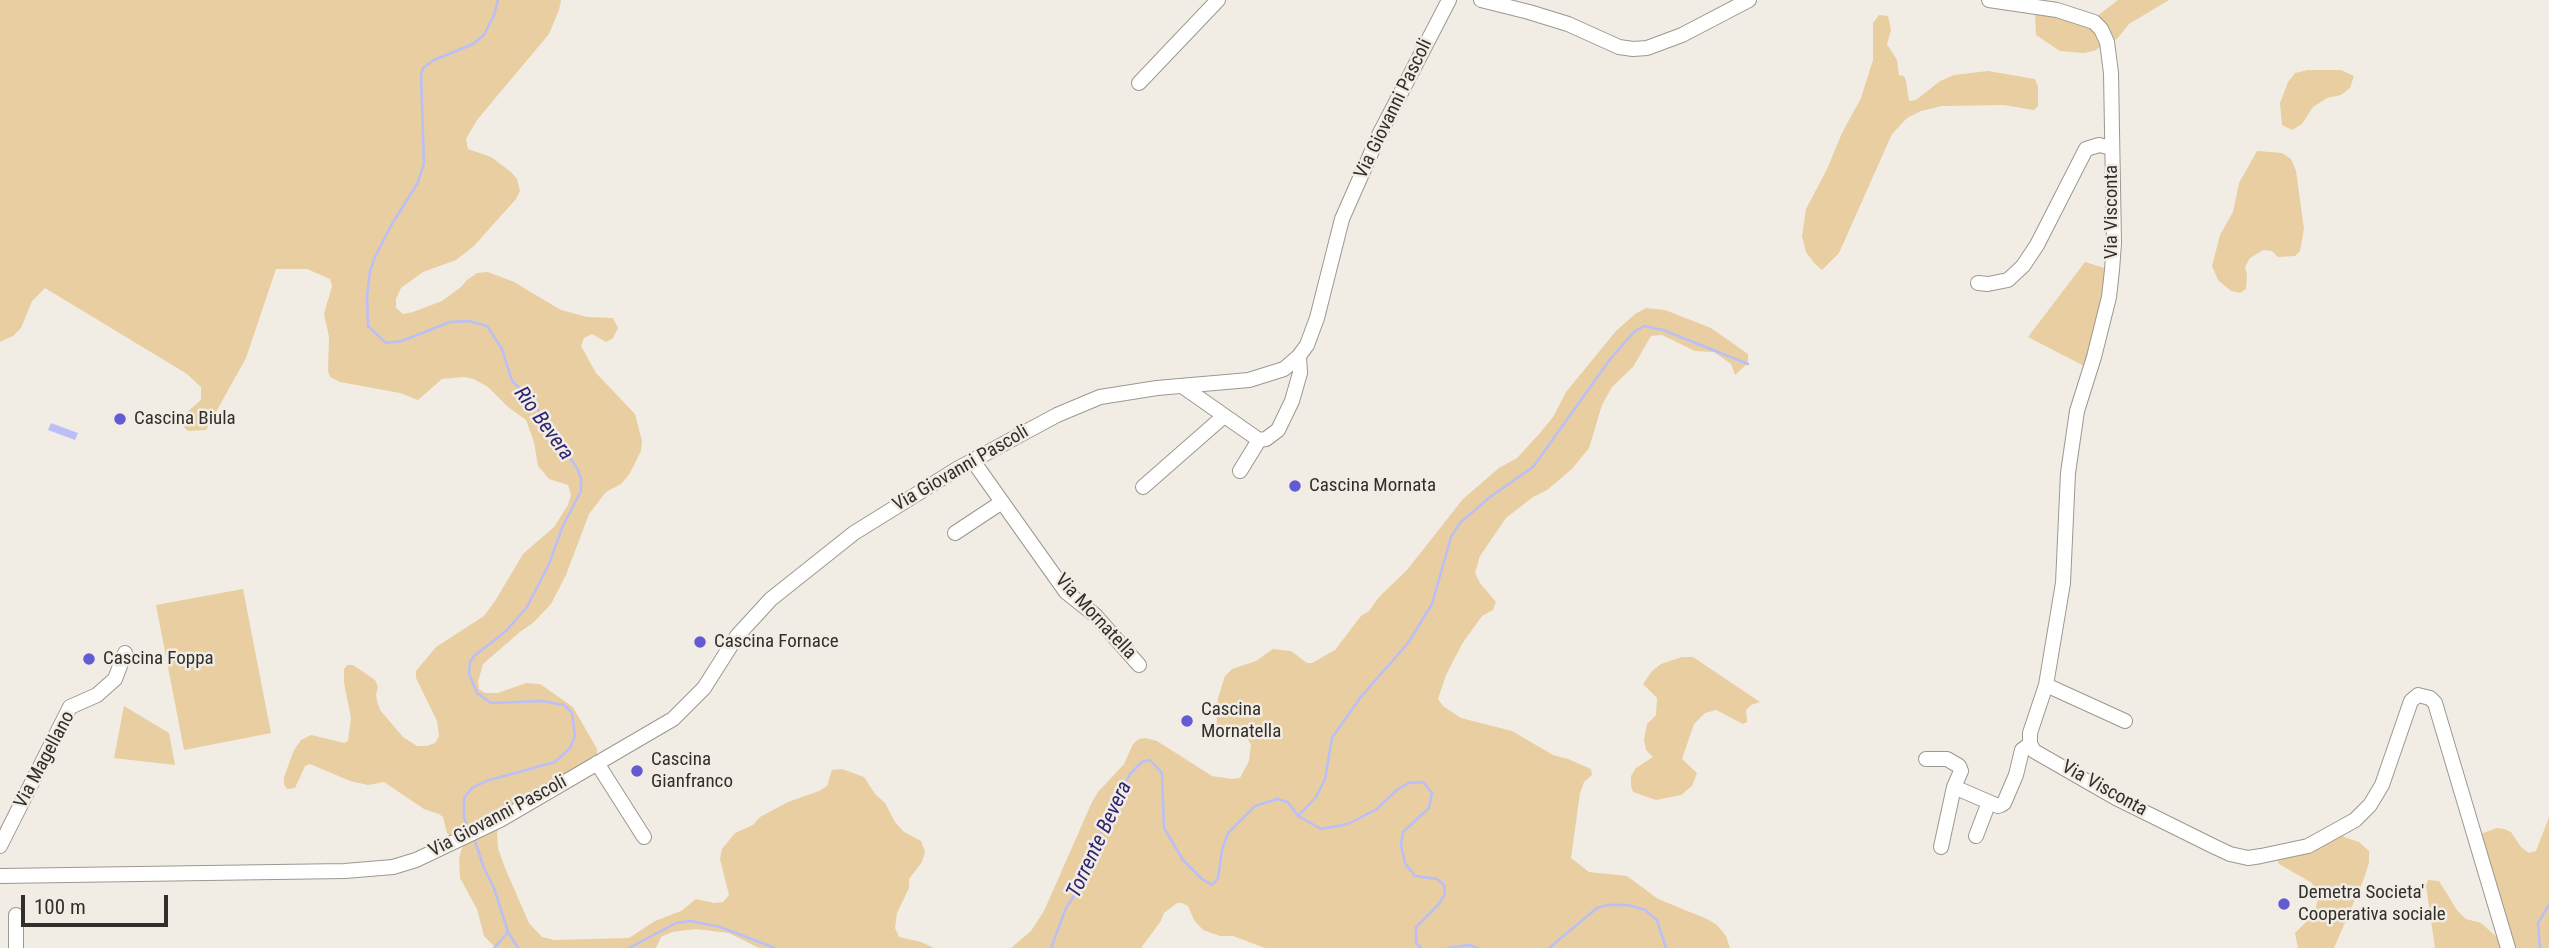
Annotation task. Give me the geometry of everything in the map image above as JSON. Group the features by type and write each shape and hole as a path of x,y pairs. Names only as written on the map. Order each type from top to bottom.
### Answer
{"street":[{"path":"1139,83 1218,0"},
{"name":"Via Giovanni Pascoli","path":"0,877 345,872 402,864 487,827 663,726 682,712 704,688 745,625 796,578 872,522 972,461 1057,415 1092,400 1129,391 1261,378 1284,369 1300,356 1307,345 1317,318 1338,235 1355,189 1379,135 1449,0"},
{"path":"1481,0 1530,12 1568,24 1619,47 1633,48 1647,48 1682,35 1747,0"},
{"name":"Via Visconta","path":"1989,0 2067,12 2094,22 2101,29 2107,43 2111,73 2114,243 2109,297 2077,411 2068,473 2063,583 2046,685 2030,733 2030,744 2034,751 2116,798 2230,854 2248,858 2308,846 2355,820 2370,805 2382,785 2410,701 2418,695 2430,698 2435,703 2508,948"},
{"name":"Via Visconta","path":"1978,283 2008,280 2023,266 2086,149 2099,145 2112,148"},
{"path":"1240,471 1259,440 1272,435 1283,421 1300,373 1300,356"},
{"path":"1182,386 1259,440"},
{"path":"1143,487 1224,416"},
{"name":"Via Mornatella","path":"972,461 1066,592 1103,623 1139,665"},
{"path":"955,533 1002,502"},
{"name":"Via Magellano","path":"0,846 71,707 97,695 115,679 125,653"},
{"path":"2046,685 2125,721"},
{"path":"1954,787 1998,806 2004,803 2022,750 2030,744"},
{"path":"1926,759 1947,759 1959,765 1961,771 1954,787 1941,847"},
{"path":"597,763 644,837"},
{"path":"1976,836 1989,802"},
{"path":"16,915 16,948"}],"shaded area":[{"path":"0,0 561,0 549,34 477,120 466,139 468,149 491,157 517,179 520,191 516,199 474,246 456,260 423,272 401,288 396,299 396,308 403,314 413,312 442,301 477,273 488,272 514,282 561,310 587,317 613,318 618,328 613,338 606,342 592,334 584,338 581,346 596,373 635,414 642,441 641,451 630,473 621,484 606,492 589,514 566,575 551,604 533,623 483,664 479,689 485,693 498,693 526,683 540,684 573,707 597,749 597,759 500,820 498,848 505,868 529,923 542,937 554,940 629,938 655,921 681,911 696,899 723,902 729,895 720,859 722,849 735,833 753,825 760,817 788,802 819,791 827,786 832,770 842,769 864,777 875,794 885,803 895,822 904,832 921,841 925,852 922,862 909,879 909,888 897,913 895,928 899,937 934,948 759,948 729,933 696,929 672,932 661,937 656,948 496,948 484,936 477,909 460,878 459,858 463,845 447,833 443,817 424,809 384,782 368,785 350,781 310,764 305,766 295,788 287,789 284,777 294,750 301,740 311,735 344,743 348,741 351,718 344,683 344,669 347,665 353,665 375,680 380,710 403,737 417,746 435,743 439,736 437,721 416,678 416,671 436,647 484,616 523,554 554,527 568,505 571,495 568,485 549,479 538,466 534,442 526,420 488,387 474,379 442,379 418,400 400,393 340,382 330,377 329,337 324,314 332,286 330,279 307,269 276,269 246,358 206,430 188,431 181,424 186,413 201,400 201,387 187,374 45,288 32,301 21,328 13,336 0,342"},
{"path":"2118,0 2169,0 2129,24 2117,39 2094,51 2060,51 2036,35 2035,13 2096,17"},
{"path":"1879,15 1888,16 1891,30 1887,44 1897,60 1899,75 1904,76 1906,81 1909,101 1916,100 1940,81 1954,75 1988,71 2035,79 2038,106 2034,110 2004,105 1942,106 1907,118 1892,134 1839,253 1822,270 1806,252 1802,236 1806,209 1861,98 1873,60 1873,23"},
{"path":"2308,70 2341,70 2354,76 2350,88 2341,95 2327,98 2313,107 2302,124 2292,130 2282,125 2280,103 2288,82 2295,73"},
{"path":"2257,151 2282,153 2291,159 2296,171 2304,229 2300,251 2295,256 2278,257 2272,251 2263,250 2250,258 2245,267 2246,289 2240,293 2231,291 2218,280 2212,266 2220,235 2233,212 2239,183"},
{"path":"2085,262 2108,269 2086,367 2028,337"},
{"path":"1646,308 1665,310 1711,328 1748,354 1748,363 1735,375 1731,364 1714,352 1695,351 1662,335 1651,336 1633,367 1612,387 1602,405 1589,448 1572,469 1506,518 1480,556 1475,573 1496,602 1493,610 1482,616 1462,644 1446,675 1438,699 1443,706 1461,718 1512,731 1553,755 1591,769 1592,775 1584,782 1580,793 1571,858 1589,872 1627,876 1658,899 1707,919 1717,925 1726,936 1730,948 1265,948 1233,936 1220,936 1203,930 1194,920 1188,906 1177,903 1164,913 1141,948 1011,948 1031,931 1044,911 1092,802 1124,764 1133,744 1146,738 1157,741 1212,776 1240,778 1249,761 1251,745 1241,727 1235,725 1222,734 1216,734 1218,698 1225,676 1232,669 1256,661 1273,649 1291,651 1307,663 1312,663 1335,650 1361,616 1369,611 1379,597 1407,570 1463,499 1499,468 1517,458 1553,417 1566,392 1616,331"},
{"path":"243,589 271,733 184,750 156,605"},
{"path":"1682,657 1693,657 1760,702 1746,710 1747,722 1743,724 1716,710 1705,713 1694,724 1682,759 1697,773 1692,786 1681,795 1656,800 1633,792 1631,786 1631,776 1636,768 1653,757 1646,750 1644,740 1647,724 1656,715 1657,698 1643,684 1661,664"},
{"path":"124,706 169,733 175,765 114,758"},
{"path":"2549,817 2549,948 2435,948 2426,886 2428,880 2439,881 2457,910 2466,919 2481,923 2498,938 2472,833 2504,829 2511,832 2521,847 2529,853 2536,851"},
{"path":"2339,830 2344,837 2359,842 2369,851 2369,863 2363,881 2334,948 2298,948 2295,933 2314,914 2318,899 2312,883 2279,864 2275,854"}],"water":[{"path":"51,423 78,433 75,440 48,430"}],"waterway":[{"name":"Rio Bevera","path":"469,829 464,818 464,798 472,788 486,781 555,762 570,748 575,736 572,713 564,705 542,701 491,703 477,693 469,674 470,662 474,656 506,631 527,607 581,491 581,479 561,443 528,396 512,381 502,349 487,326 469,321 450,322 402,341 386,343 368,326 367,296 375,257 417,184 424,164 423,68 434,60 473,44 484,35 498,0"},
{"path":"1299,815 1316,797 1325,779 1332,738 1360,698 1408,643 1432,604 1451,537 1460,523 1490,497 1533,467 1611,358 1635,331 1644,326 1663,330 1748,364"},
{"name":"Torrente Bevera","path":"1051,948 1066,908 1082,883 1100,835 1130,774 1142,762 1150,760 1162,773 1164,828 1183,860 1212,885 1218,878 1222,850 1228,833 1255,806 1277,799 1288,802 1298,816 1321,829 1348,824 1377,809 1398,789 1409,783 1423,782 1432,793 1429,808 1403,832 1401,845 1405,863 1415,876 1437,879 1444,885 1445,894 1416,927 1416,943 1421,948"},
{"name":"Torrente Bevera","path":"474,838 508,932 518,948"},
{"name":"Torrente Bevera","path":"1549,948 1597,908 1607,905 1628,905 1645,910 1657,920 1666,948"},
{"name":"Torrente Bevera","path":"2540,948 2538,923 2549,905"},
{"name":"Torrente Bevera","path":"629,948 676,923 691,921 720,927 775,948"},
{"path":"494,948 508,932"},
{"name":"Torrente Bevera","path":"1448,948 1469,945 1478,948"}],"place":[{"name":"Cascina Biula","path":"120,419"},
{"name":"Cascina Mornata","path":"1295,486"},
{"name":"Cascina Fornace","path":"700,642"},
{"name":"Cascina Foppa","path":"89,659"},
{"name":"Cascina Mornatella","path":"1187,721"},
{"name":"Cascina Gianfranco","path":"637,771"},
{"name":"Demetra Societa' Cooperativa sociale","path":"2284,904"}]}
